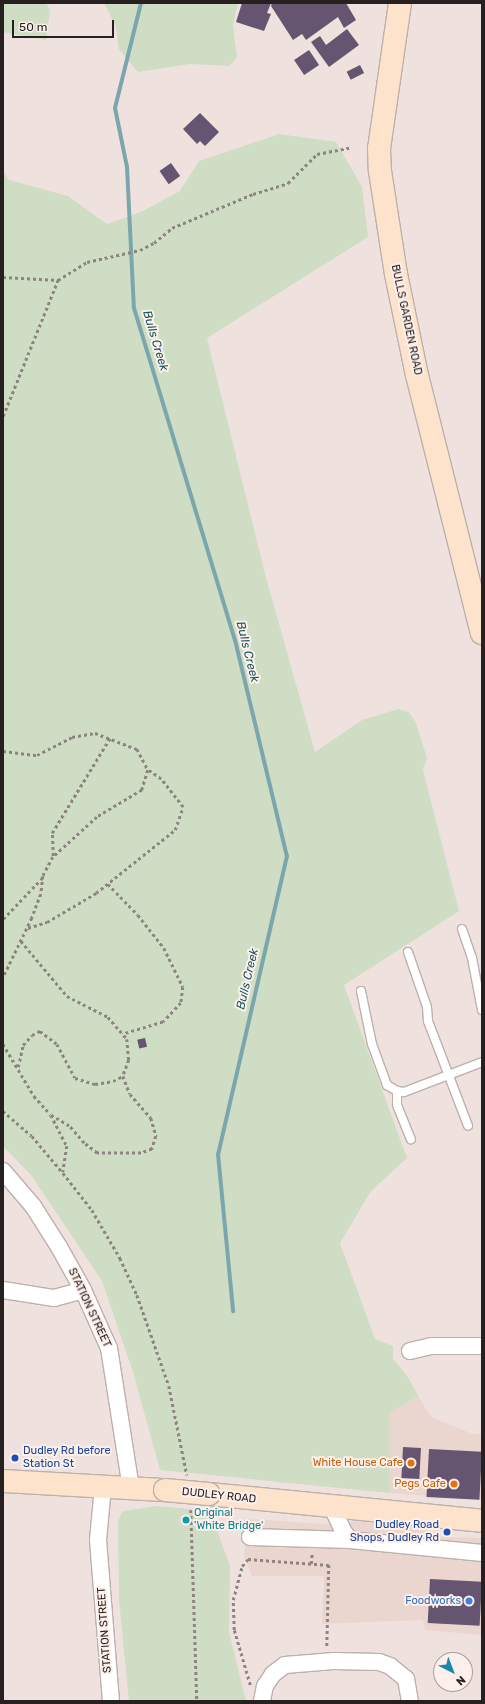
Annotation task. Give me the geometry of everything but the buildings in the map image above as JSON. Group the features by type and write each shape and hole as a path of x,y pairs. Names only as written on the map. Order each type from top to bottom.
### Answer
{"main road":[{"name":"BULLS GARDEN ROAD","path":"400,3 379,148 380,171 396,274 417,375 482,633"},
{"name":"DUDLEY ROAD","path":"3,1480 165,1490 482,1521"}],"street":[{"name":"STATION STREET","path":"3,1171 34,1206 83,1290 108,1348 131,1488"},
{"path":"3,1290 54,1298 83,1290"},
{"path":"410,1351 431,1346 482,1346"},
{"name":"STATION STREET","path":"103,1487 98,1540 110,1701"},
{"path":"332,1507 342,1531 350,1540"},
{"path":"250,1537 350,1540 482,1553"},
{"path":"257,1697 273,1674 285,1665 334,1661 379,1662 390,1666 406,1679 410,1701"}],"lane":[{"path":"462,929 472,958 482,1010"},
{"path":"408,952 427,1007 428,1021 447,1076 468,1126"},
{"path":"361,991 372,1044 387,1085 397,1091 404,1092 482,1062"},
{"path":"397,1091 397,1105 411,1139"}],"path":[{"path":"3,276 58,280 87,262 114,254 140,250 154,243 172,228 253,194 288,183 318,154 349,148"},
{"path":"3,416 58,280"},
{"path":"3,751 37,755 72,737 95,733 110,737 137,749 148,770 161,779 182,807 175,830 108,884 47,922 27,928"},
{"path":"53,857 52,834 110,737"},
{"path":"3,919 43,876 53,857 97,818 142,790 148,770"},
{"path":"3,978 27,928 41,894 43,876"},
{"path":"108,884 138,915 164,948 183,987 181,1003 163,1022 123,1034"},
{"path":"21,941 67,996 108,1017 123,1034 127,1040 129,1060 123,1076 130,1094 151,1118 156,1136 152,1149 141,1153 98,1153 84,1143 69,1126 50,1115"},
{"path":"18,1068 23,1045 32,1035 40,1031 57,1044 75,1078 95,1084 113,1081 123,1076"},
{"path":"3,1044 34,1096 50,1115 67,1146 63,1173"},
{"path":"3,1111 32,1136 63,1173 92,1210 120,1258 137,1296 169,1386 188,1480"},
{"path":"190,1508 197,1701"},
{"path":"257,1697 234,1630 233,1600 242,1566 248,1559 329,1565 326,1616 328,1650"}],"shaded area":[{"path":"418,1396 431,1417 473,1434 482,1434 482,1500 390,1493 390,1413"},
{"path":"249,1519 325,1524 356,1521 418,1527 444,1537 482,1538 482,1635 425,1630 423,1620 322,1624 324,1576 252,1576 244,1556"}],"green space":[{"path":"3,3 46,3 50,10 46,40 3,32"},
{"path":"104,3 238,3 233,25 237,57 229,66 190,64 138,72 119,49 116,27"},
{"path":"279,134 336,142 362,187 368,237 207,338 265,574 315,752 362,720 398,709 409,712 416,723 427,758 423,770 459,911 344,985 407,1158 371,1191 340,1243 375,1339 393,1346 393,1359 408,1377 418,1396 390,1413 390,1493 160,1470 133,1372 102,1281 31,1175 3,1146 3,171 9,180 68,196 107,224 141,212 180,191 199,161"},
{"path":"157,1506 210,1511 230,1566 229,1632 246,1701 129,1701 119,1600 118,1520 123,1511"}],"waterway":[{"name":"Bulls Creek","path":"141,3 115,108 127,167 134,308 235,640 287,856 218,1154 233,1311"}],"place":[{"name":"Dudley Rd before Station St","path":"15,1458"},
{"name":"White House Cafe","path":"411,1463"},
{"name":"Pegs Cafe","path":"454,1484"},
{"name":"Original 'White Bridge'","path":"186,1520"},
{"name":"Dudley Road Shops, Dudley Rd","path":"447,1532"},
{"name":"Foodworks","path":"469,1601"}]}
